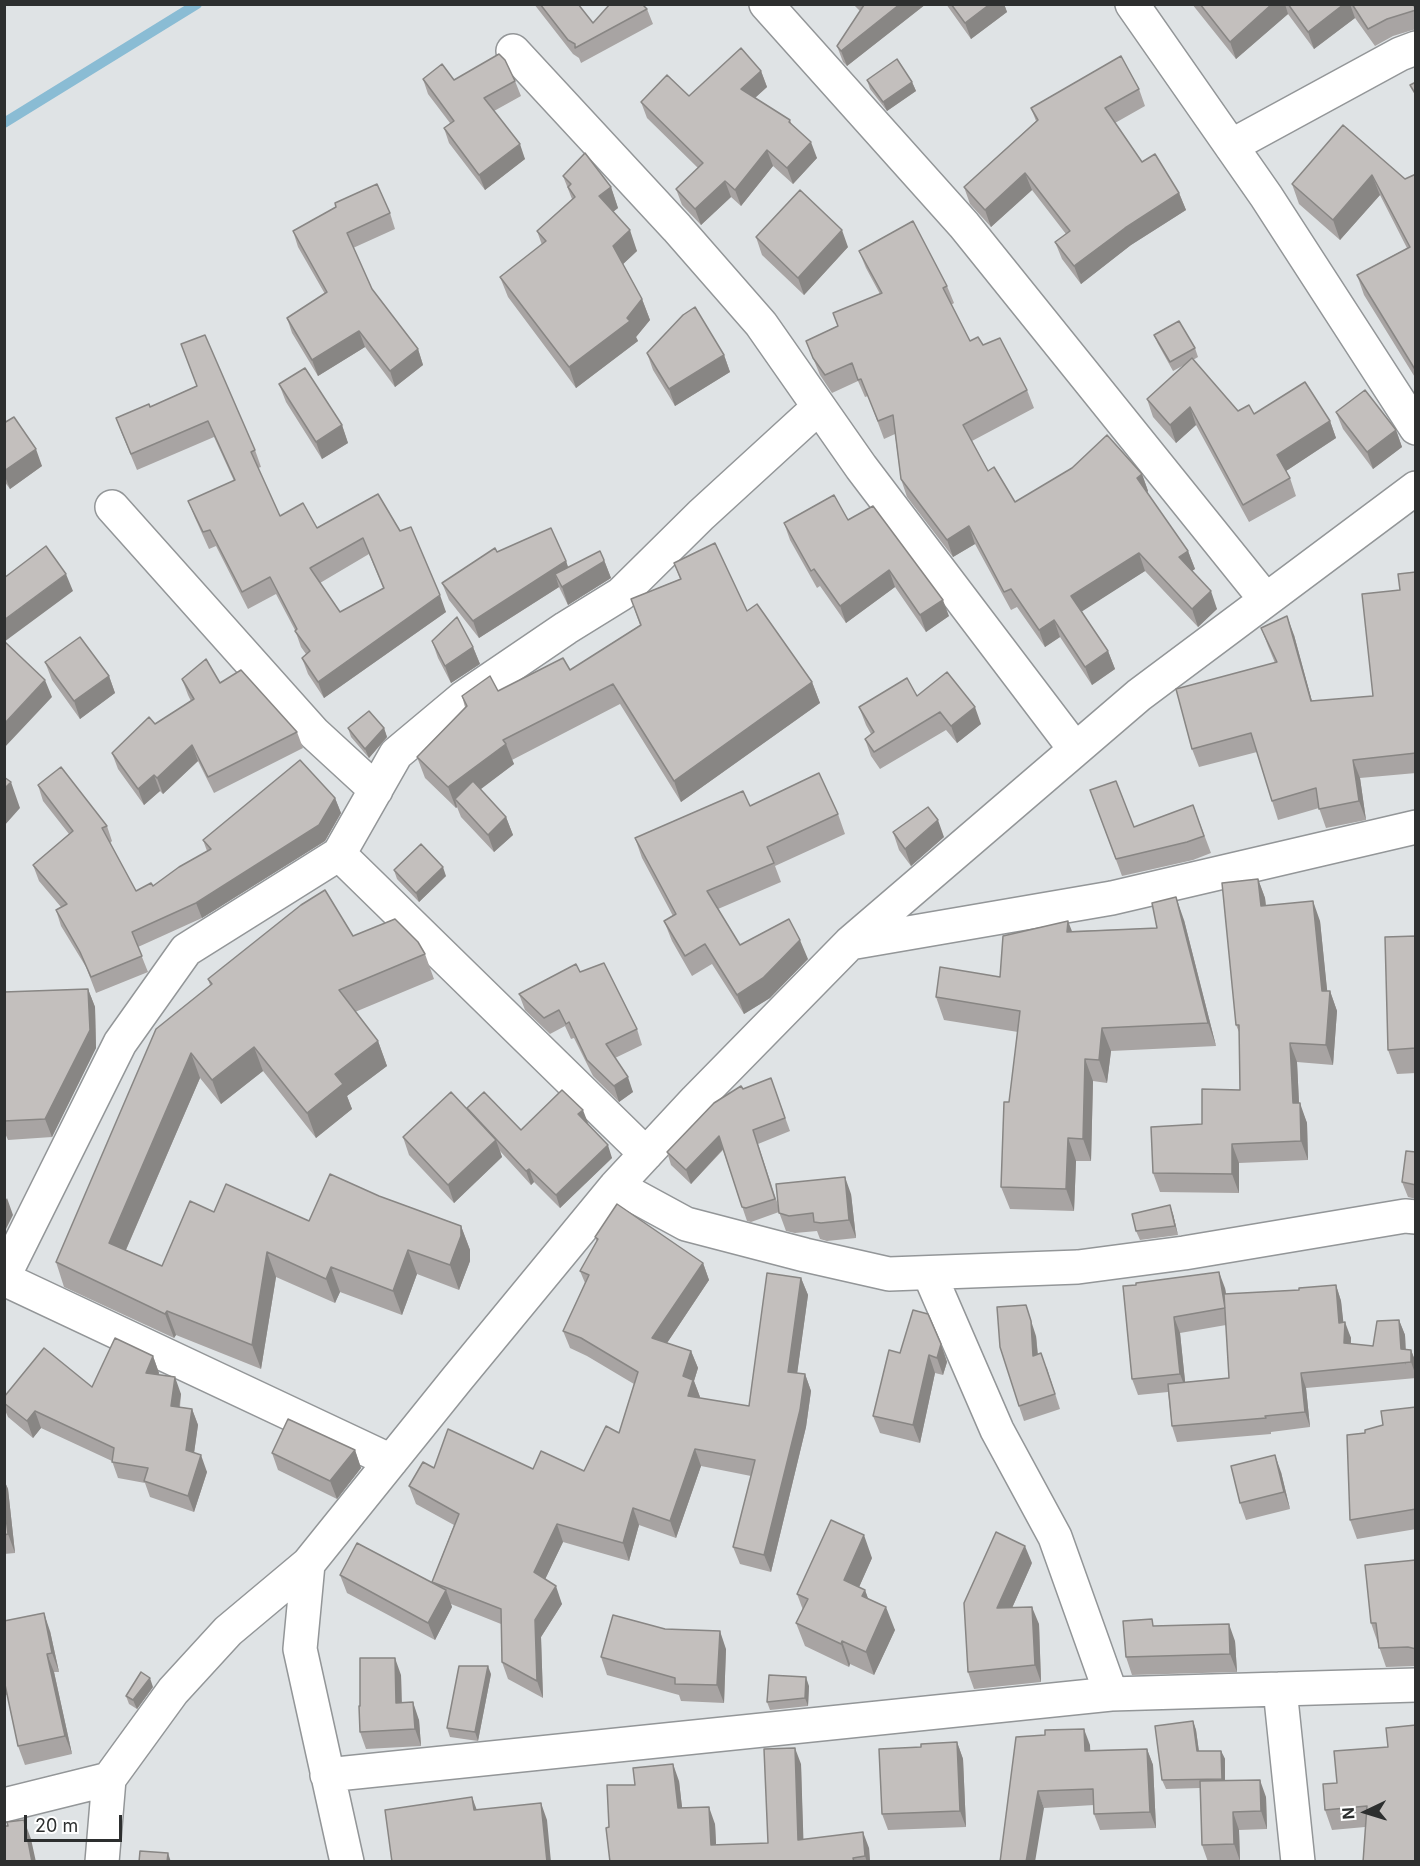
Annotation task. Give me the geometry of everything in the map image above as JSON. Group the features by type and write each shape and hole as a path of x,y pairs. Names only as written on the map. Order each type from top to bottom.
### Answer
{"street":[{"path":"766,4 964,225 1266,600"},
{"path":"1132,4 1266,196 1416,428"},
{"path":"1231,146 1400,54 1416,48"},
{"path":"513,51 677,228 761,324 861,467 1075,750"},
{"path":"391,1461 4,1277 120,1043 186,950 339,854 396,754 463,698 566,628 621,594 701,515 819,407"},
{"path":"102,1862 110,1779 173,1690 228,1631 308,1564 616,1186 696,1100 850,943 1139,695 1416,488"},
{"path":"112,507 314,733 376,790"},
{"path":"850,943 1112,898 1416,827"},
{"path":"339,854 646,1154"},
{"path":"616,1186 686,1224 889,1274 1078,1267 1184,1253 1416,1216"},
{"path":"929,1273 997,1430 1055,1537 1111,1694"},
{"path":"308,1564 300,1649 347,1862"},
{"path":"327,1775 1111,1694 1416,1685"},
{"path":"1280,1689 1298,1862"},
{"path":"4,1805 110,1779"}],"building":[{"path":"540,4 578,4 593,23 610,4 642,4 647,9 575,48 575,44 568,40"},
{"path":"863,4 900,4 841,51 837,46"},
{"path":"951,4 990,4 965,23"},
{"path":"1200,4 1272,4 1230,42"},
{"path":"1288,4 1344,4 1308,32"},
{"path":"1352,4 1413,4 1416,10 1387,19 1368,29"},
{"path":"741,48 761,71 741,89 790,120 789,122 811,142 787,168 767,150 735,190 725,181 695,209 676,189 703,163 641,102 667,75 689,96"},
{"path":"499,54 505,60 515,81 484,98 520,144 479,175 444,128 454,121 423,79 442,64 454,80"},
{"path":"1121,56 1139,89 1105,108 1142,162 1155,154 1179,193 1125,228 1074,266 1055,242 1070,231 1025,173 985,210 964,187 1038,120 1031,108"},
{"path":"897,59 912,82 883,102 867,80"},
{"path":"1416,82 1416,95 1410,85"},
{"path":"1343,125 1405,179 1416,174 1416,371 1357,275 1410,247 1372,175 1333,220 1292,184"},
{"path":"585,153 611,187 599,196 630,230 613,246 642,299 627,318 630,321 569,367 500,277 546,241 537,231 575,197 568,187 571,184 563,176"},
{"path":"377,184 390,213 347,233 372,289 418,349 390,371 359,331 312,360 287,318 327,292 293,231 336,207 335,203"},
{"path":"800,190 842,230 798,278 756,237"},
{"path":"913,221 947,286 943,288 970,341 978,337 983,345 1000,338 1027,390 963,425 988,471 994,467 1015,502 1072,468 1107,435 1142,474 1137,478 1188,551 1179,557 1211,591 1192,609 1139,553 1071,596 1108,651 1085,667 1054,620 1039,630 1011,589 1004,592 969,526 947,540 901,479 893,415 878,421 852,363 825,375 813,358 806,341 838,326 833,313 882,293 859,251"},
{"path":"695,307 724,355 669,389 647,353 683,315"},
{"path":"1179,321 1195,348 1170,362 1154,335"},
{"path":"205,335 255,450 251,452 280,516 303,503 317,528 378,494 400,531 411,527 440,595 318,682 302,658 310,651 295,631 297,629 270,577 242,592 210,530 203,532 188,501 235,480 208,421 131,454 116,418 149,404 150,407 197,386 181,344","holes":["363,538 384,588 340,612 310,568"]},
{"path":"1192,358 1238,411 1249,405 1254,414 1305,382 1330,421 1277,455 1290,478 1243,505 1190,407 1170,425 1147,399"},
{"path":"305,368 342,425 316,442 279,384"},
{"path":"1365,390 1396,430 1367,452 1336,412"},
{"path":"14,417 36,449 4,471 4,423"},
{"path":"834,495 848,520 873,506 943,600 920,615 889,570 840,606 814,569 811,571 784,523"},
{"path":"551,528 566,561 473,621 442,583 495,548 497,552"},
{"path":"715,543 747,611 757,604 812,682 674,781 613,684 503,740 506,744 448,787 417,757 467,706 462,696 490,676 498,691 563,658 570,670 641,625 631,599 681,579 674,563"},
{"path":"46,546 66,574 4,620 4,578"},
{"path":"600,551 603,562 562,587 555,574"},
{"path":"1416,572 1416,753 1353,760 1359,801 1319,809 1316,788 1272,801 1251,733 1192,749 1176,689 1277,662 1261,628 1287,616 1311,701 1373,696 1362,594 1400,590 1398,574"},
{"path":"457,617 473,647 445,666 432,641"},
{"path":"80,637 109,676 74,701 45,662"},
{"path":"4,641 45,680 4,724"},
{"path":"206,659 220,683 241,670 297,732 208,777 192,745 157,778 154,775 138,789 112,753 149,717 155,724 194,699 182,679"},
{"path":"947,672 975,707 951,726 940,712 874,752 865,739 874,732 859,707 907,678 917,696"},
{"path":"369,711 384,728 365,749 348,728"},
{"path":"300,760 335,798 319,825 196,903 132,932 142,956 91,977 80,952 56,910 67,904 33,865 73,831 38,785 61,767 107,826 102,828 136,891 151,883 153,886 179,867 211,849 203,840"},
{"path":"819,773 838,814 767,847 774,863 707,891 740,945 789,919 800,940 763,978 737,995 705,944 685,956 664,921 676,914 635,838 743,791 750,806"},
{"path":"4,777 11,782 4,789"},
{"path":"473,781 506,817 488,835 455,799"},
{"path":"1116,781 1134,827 1193,805 1204,836 1116,859 1090,790"},
{"path":"928,807 938,820 905,849 893,832"},
{"path":"421,844 443,867 416,893 394,870"},
{"path":"1258,879 1261,906 1313,901 1322,991 1330,991 1326,1045 1290,1043 1293,1103 1300,1103 1301,1141 1232,1144 1232,1174 1153,1173 1151,1127 1202,1124 1202,1089 1240,1090 1239,1025 1236,1025 1222,883"},
{"path":"325,890 353,936 395,919 418,942 425,954 339,990 378,1041 335,1074 343,1084 307,1113 254,1047 212,1080 191,1053 109,1243 162,1266 190,1201 214,1212 226,1184 309,1221 330,1174 379,1196 461,1226 461,1236 450,1265 408,1250 393,1291 331,1267 326,1279 267,1252 252,1345 167,1311 165,1314 56,1262 156,1029 212,984 208,979 301,905"},
{"path":"1176,897 1208,1023 1102,1028 1099,1060 1085,1059 1083,1139 1068,1138 1066,1189 1001,1187 1004,1102 1009,1102 1020,1011 936,997 940,967 1000,977 1003,936 1068,921 1067,932 1157,928 1152,903"},
{"path":"1416,936 1416,1048 1388,1050 1385,937"},
{"path":"604,963 637,1029 606,1044 628,1077 614,1086 587,1060 569,1022 566,1024 559,1010 544,1018 519,994 576,964 580,972"},
{"path":"88,989 90,1030 45,1119 4,1121 4,992"},
{"path":"771,1078 785,1118 753,1130 775,1199 746,1208 742,1207 719,1136 686,1170 667,1152 714,1103 741,1086 743,1089"},
{"path":"562,1090 583,1110 578,1114 608,1145 556,1195 529,1169 526,1171 467,1108 484,1092 521,1130"},
{"path":"451,1092 496,1140 448,1185 403,1137"},
{"path":"1406,1151 1416,1152 1416,1185 1402,1182"},
{"path":"845,1177 849,1220 821,1223 814,1222 813,1213 789,1216 779,1213 776,1184"},
{"path":"617,1204 703,1263 652,1338 691,1351 683,1376 693,1380 688,1396 749,1406 767,1273 801,1278 788,1372 805,1374 800,1410 764,1555 733,1547 755,1460 695,1449 670,1521 633,1508 623,1543 557,1524 534,1572 556,1586 535,1620 537,1681 502,1662 501,1609 432,1582 459,1514 409,1486 423,1462 434,1468 448,1429 533,1469 541,1451 584,1471 606,1426 619,1433 638,1372 581,1338 563,1331 589,1275 580,1271 598,1239 595,1237"},
{"path":"1170,1205 1175,1226 1136,1231 1132,1214"},
{"path":"1219,1272 1225,1308 1174,1317 1180,1374 1132,1379 1123,1286"},
{"path":"1336,1285 1339,1323 1345,1322 1344,1343 1373,1346 1377,1321 1399,1320 1401,1349 1411,1350 1411,1362 1301,1373 1305,1412 1265,1416 1266,1418 1172,1426 1168,1384 1229,1378 1224,1294 1299,1290 1299,1288"},
{"path":"1026,1305 1031,1321 1033,1356 1041,1353 1055,1394 1019,1406 1000,1347 997,1307"},
{"path":"913,1310 928,1314 941,1344 937,1358 929,1355 913,1425 873,1416 889,1350 900,1353"},
{"path":"115,1338 153,1356 146,1373 175,1377 171,1406 192,1409 186,1450 201,1455 188,1496 144,1481 148,1468 112,1462 114,1448 35,1411 27,1421 4,1403 4,1397 44,1348 92,1387"},
{"path":"1416,1407 1416,1509 1350,1520 1347,1435 1365,1433 1365,1430 1383,1425 1381,1411"},
{"path":"288,1419 355,1450 330,1481 272,1453"},
{"path":"1275,1455 1284,1492 1240,1503 1231,1466"},
{"path":"4,1501 8,1534 4,1535"},
{"path":"831,1520 864,1535 844,1580 865,1590 862,1596 886,1607 866,1652 842,1641 841,1644 796,1623 808,1599 797,1594"},
{"path":"996,1532 1025,1546 997,1608 1032,1607 1035,1665 968,1672 964,1603"},
{"path":"357,1543 446,1590 428,1623 340,1575"},
{"path":"1416,1560 1416,1649 1379,1648 1376,1623 1371,1623 1365,1565"},
{"path":"44,1613 52,1653 47,1654 65,1736 18,1746 4,1680 4,1621"},
{"path":"613,1615 665,1629 720,1631 717,1685 675,1684 675,1678 601,1657"},
{"path":"1152,1619 1153,1626 1229,1624 1230,1654 1126,1657 1123,1621"},
{"path":"360,1658 395,1658 396,1703 413,1702 415,1729 360,1732"},
{"path":"459,1666 488,1666 475,1732 447,1728"},
{"path":"141,1672 150,1678 133,1700 126,1696"},
{"path":"769,1675 806,1677 805,1698 767,1702"},
{"path":"1193,1721 1197,1751 1221,1751 1222,1779 1162,1780 1155,1726"},
{"path":"1416,1725 1416,1862 1363,1862 1367,1806 1325,1810 1323,1784 1337,1783 1334,1751 1388,1747 1386,1728"},
{"path":"1084,1729 1085,1751 1147,1749 1150,1812 1094,1814 1093,1789 1038,1791 1026,1862 1000,1862 1016,1737 1045,1735 1045,1730"},
{"path":"957,1742 960,1811 882,1814 879,1749"},
{"path":"795,1748 798,1840 863,1832 865,1856 853,1858 854,1862 610,1862 606,1828 609,1827 607,1785 635,1785 633,1768 673,1764 678,1808 709,1807 711,1845 768,1843 764,1749"},
{"path":"1260,1780 1261,1811 1233,1812 1234,1844 1202,1845 1200,1781"},
{"path":"472,1797 474,1810 541,1803 547,1862 392,1862 385,1810"},
{"path":"24,1820 32,1862 4,1862 4,1826 8,1826 7,1822"},
{"path":"140,1851 168,1853 167,1862 139,1862"}],"waterway":[{"path":"4,123 197,4"}]}
